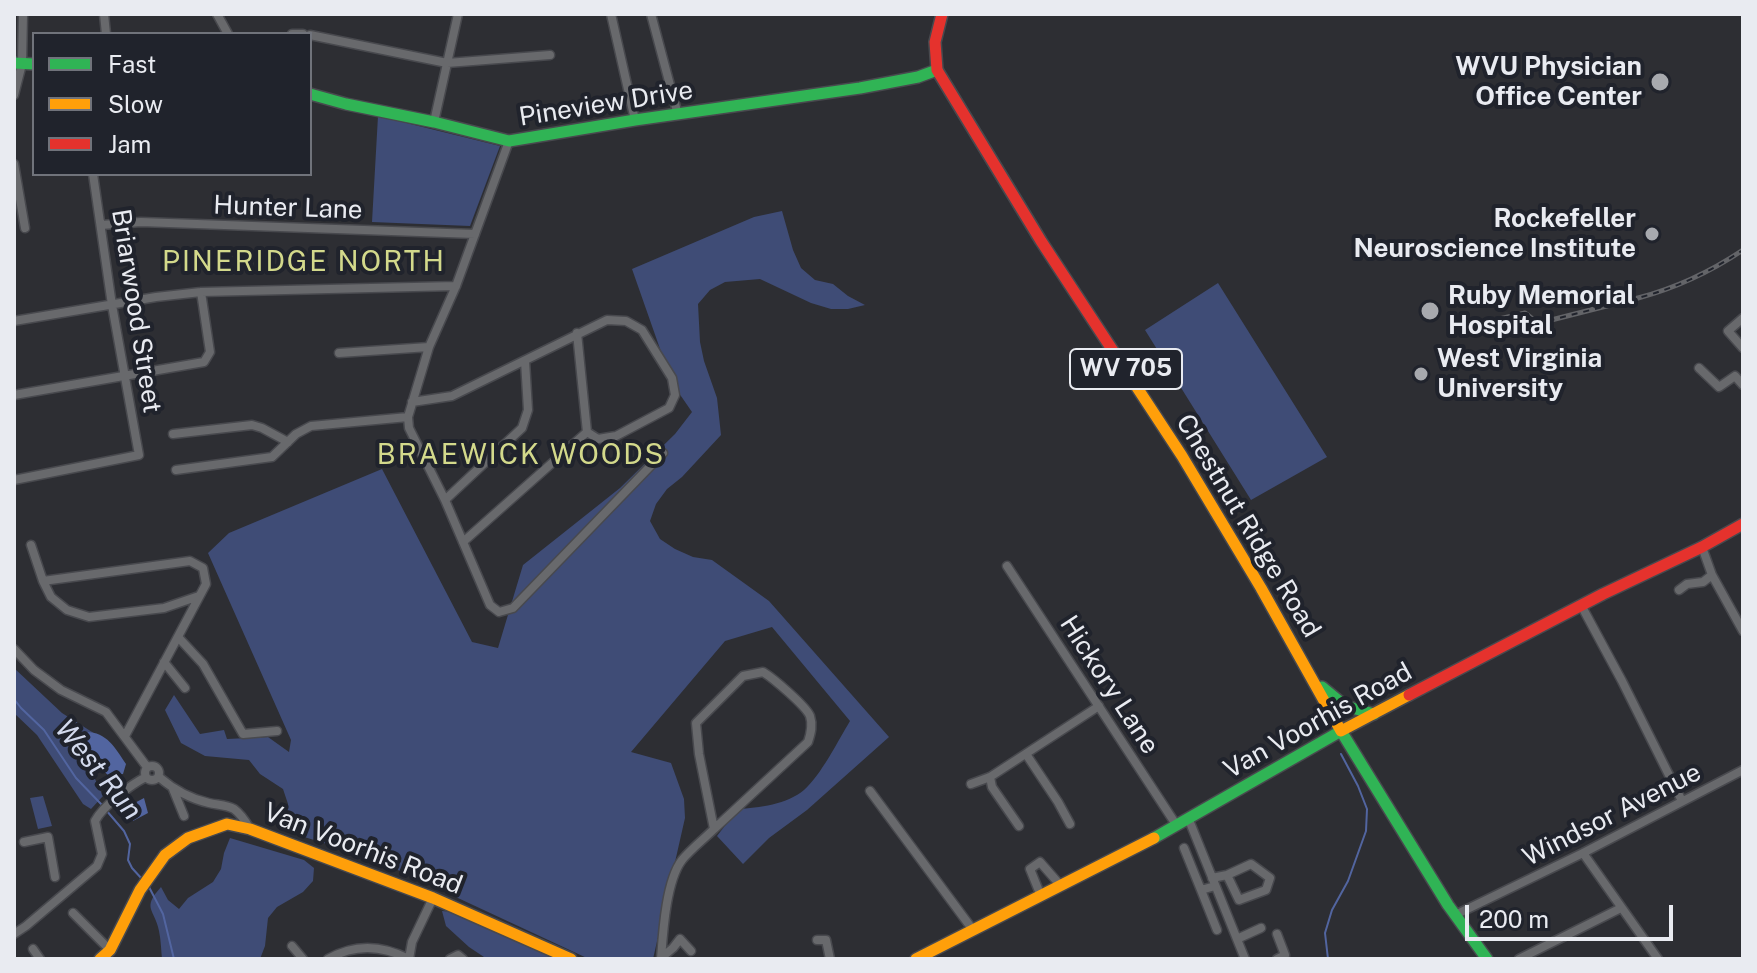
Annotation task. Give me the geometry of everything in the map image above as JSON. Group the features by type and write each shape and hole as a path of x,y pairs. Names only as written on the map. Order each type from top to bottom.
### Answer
{"street":[{"path":"14,95 23,64 23,14"},
{"path":"217,14 227,32"},
{"path":"434,122 458,14"},
{"path":"611,14 635,120"},
{"path":"651,14 678,115"},
{"path":"937,70 934,38 942,14"},
{"path":"312,35 447,63 550,55"},
{"name":"Pineview Drive","path":"408,417 429,347 456,286 509,141 860,88 918,77 937,70"},
{"name":"Chestnut Ridge Road","path":"937,70 1041,241 1170,437 1341,731 1455,915 1487,959"},
{"path":"312,95 509,141"},
{"path":"14,164 25,228"},
{"name":"Briarwood Street","path":"14,480 139,455 112,305 93,176"},
{"name":"Hunter Lane","path":"101,225 141,222 475,234"},
{"path":"14,321 201,292 456,286"},
{"path":"14,395 204,362 210,352 201,292"},
{"path":"1743,318 1728,331 1743,348"},
{"path":"412,402 452,396 607,320 626,321 642,330 672,378 675,395 669,408 616,436 598,439 587,432"},
{"path":"577,333 587,432"},
{"path":"339,353 429,347"},
{"path":"445,500 522,428 528,410 525,361"},
{"path":"1699,368 1719,387 1735,376 1743,385"},
{"path":"176,470 272,457 296,434 311,426 408,417 409,428 445,500 490,605 499,612 513,608 663,453"},
{"path":"173,434 252,425 288,442"},
{"path":"463,542 587,432"},
{"name":"Van Voorhis Road","path":"916,959 1189,820 1220,799 1341,731 1743,524"},
{"path":"31,545 51,597 67,610 89,617 164,608 199,596"},
{"path":"1702,547 1712,575 1743,631"},
{"path":"43,581 190,561 203,568 206,584 125,736"},
{"name":"Hickory Lane","path":"1007,566 1177,826"},
{"path":"1679,590 1687,584 1703,582 1712,575"},
{"path":"1581,605 1682,801"},
{"path":"178,637 203,664 243,734 277,731"},
{"path":"14,649 34,670 68,695 106,712 153,780 159,777 173,788 205,802 231,807 250,829"},
{"path":"164,662 185,688"},
{"path":"661,958 673,875 683,859 808,742 812,729 810,713 774,678 763,672 743,676 696,723 714,829"},
{"path":"1312,677 1339,704 1351,710 1374,714"},
{"path":"971,784 990,777 1099,706"},
{"path":"1026,754 1070,824"},
{"path":"14,934 97,866 102,854 96,817 146,772"},
{"name":"Windsor Avenue","path":"1455,915 1742,773"},
{"path":"990,777 992,787 1019,826"},
{"path":"173,788 184,816"},
{"path":"870,791 973,930"},
{"path":"1189,820 1245,959"},
{"name":"Van Voorhis Road","path":"105,955 146,882 165,855 188,838 227,824 250,829 433,898 571,959"},
{"path":"24,842 48,837 55,877"},
{"path":"1184,848 1217,930"},
{"path":"1583,853 1658,959"},
{"path":"1041,896 1030,869 1040,862 1061,886"},
{"path":"1201,890 1227,875 1251,864 1270,878 1266,890 1239,900 1227,875"},
{"path":"328,959 383,949 409,959 412,942 433,898"},
{"path":"1519,959 1621,908"},
{"path":"73,913 105,955"},
{"path":"1237,939 1261,928"},
{"path":"1277,934 1285,955 1277,959"},
{"path":"661,958 680,939 691,951"},
{"path":"817,940 826,940 830,959"},
{"path":"292,946 303,959"},
{"path":"33,949 40,959"},
{"path":"450,959 458,955 463,959"}],"shaded area":[{"path":"378,116 500,146 470,226 372,222"},
{"path":"782,211 801,268 815,280 833,284 865,305 831,309 760,279 725,282 710,290 698,304 700,342 717,398 721,435 667,489 656,504 650,521 660,539 693,557 712,560 769,601 889,737 807,810 769,838 743,864 717,836 738,809 781,802 804,790 823,767 850,721 772,627 725,641 631,752 671,763 684,799 685,818 653,959 589,959 372,858 285,831 288,804 283,789 260,774 249,760 205,756 181,743 165,710 174,695 200,734 224,730 227,739 268,737 289,752 291,740 208,553 229,533 382,469 472,642 498,648 523,565 620,488 675,434 692,412 672,383 632,269 754,217"},
{"path":"1218,283 1327,457 1251,500 1145,330"},
{"path":"14,668 62,713 100,737 103,746 91,760 103,796 91,809 83,804 37,735 14,713"},
{"path":"79,734 100,735 114,747 126,764 123,774 109,776 97,765"},
{"path":"43,796 52,826 38,829 30,798"},
{"path":"144,798 148,813 133,821 127,807"},
{"path":"230,838 304,860 314,868 313,881 303,892 277,907 268,918 265,946 260,959 162,959 159,931 151,909 155,894 161,887 168,900 179,909 188,898 213,882 221,869"},
{"path":"442,911 455,912 555,959 487,959 446,926"}],"waterway":[{"name":"West Run","path":"14,699 44,730 76,778 102,805"},
{"path":"1328,959 1325,933 1366,831 1367,809 1341,754"},
{"name":"West Run","path":"106,810 124,831 130,844 128,860 142,879"},
{"name":"West Run","path":"149,887 163,914 174,959"}],"railway":[{"path":"1482,323 1496,334 1638,298 1692,278 1743,250"},
{"path":"1482,323 1525,313 1539,324"}],"traffic: fast":[{"path":"14,63 32,64"},
{"path":"312,95 509,141 860,88 918,77 937,70"},
{"path":"1322,687 1345,706 1374,714"},
{"path":"1154,838 1341,731 1448,905 1487,959"}],"traffic: slow":[{"path":"1119,360 1182,456 1261,588 1341,731 1409,695"},
{"path":"100,959 110,950 140,890 165,855 188,838 227,824 250,829 433,898 571,959"},
{"path":"916,959 1154,838"}],"traffic: jam":[{"path":"942,14 935,42 937,70 1041,241 1119,360"},
{"path":"1409,695 1743,524"}],"place":[{"name":"WVU Physician Office Center","path":"1660,82"},
{"name":"Rockefeller Neuroscience Institute","path":"1652,234"},
{"name":"Ruby Memorial Hospital","path":"1430,311"},
{"name":"West Virginia University","path":"1421,374"}],"district":[{"name":"PINERIDGE NORTH","path":"304,262"},
{"name":"BRAEWICK WOODS","path":"521,455"}]}
